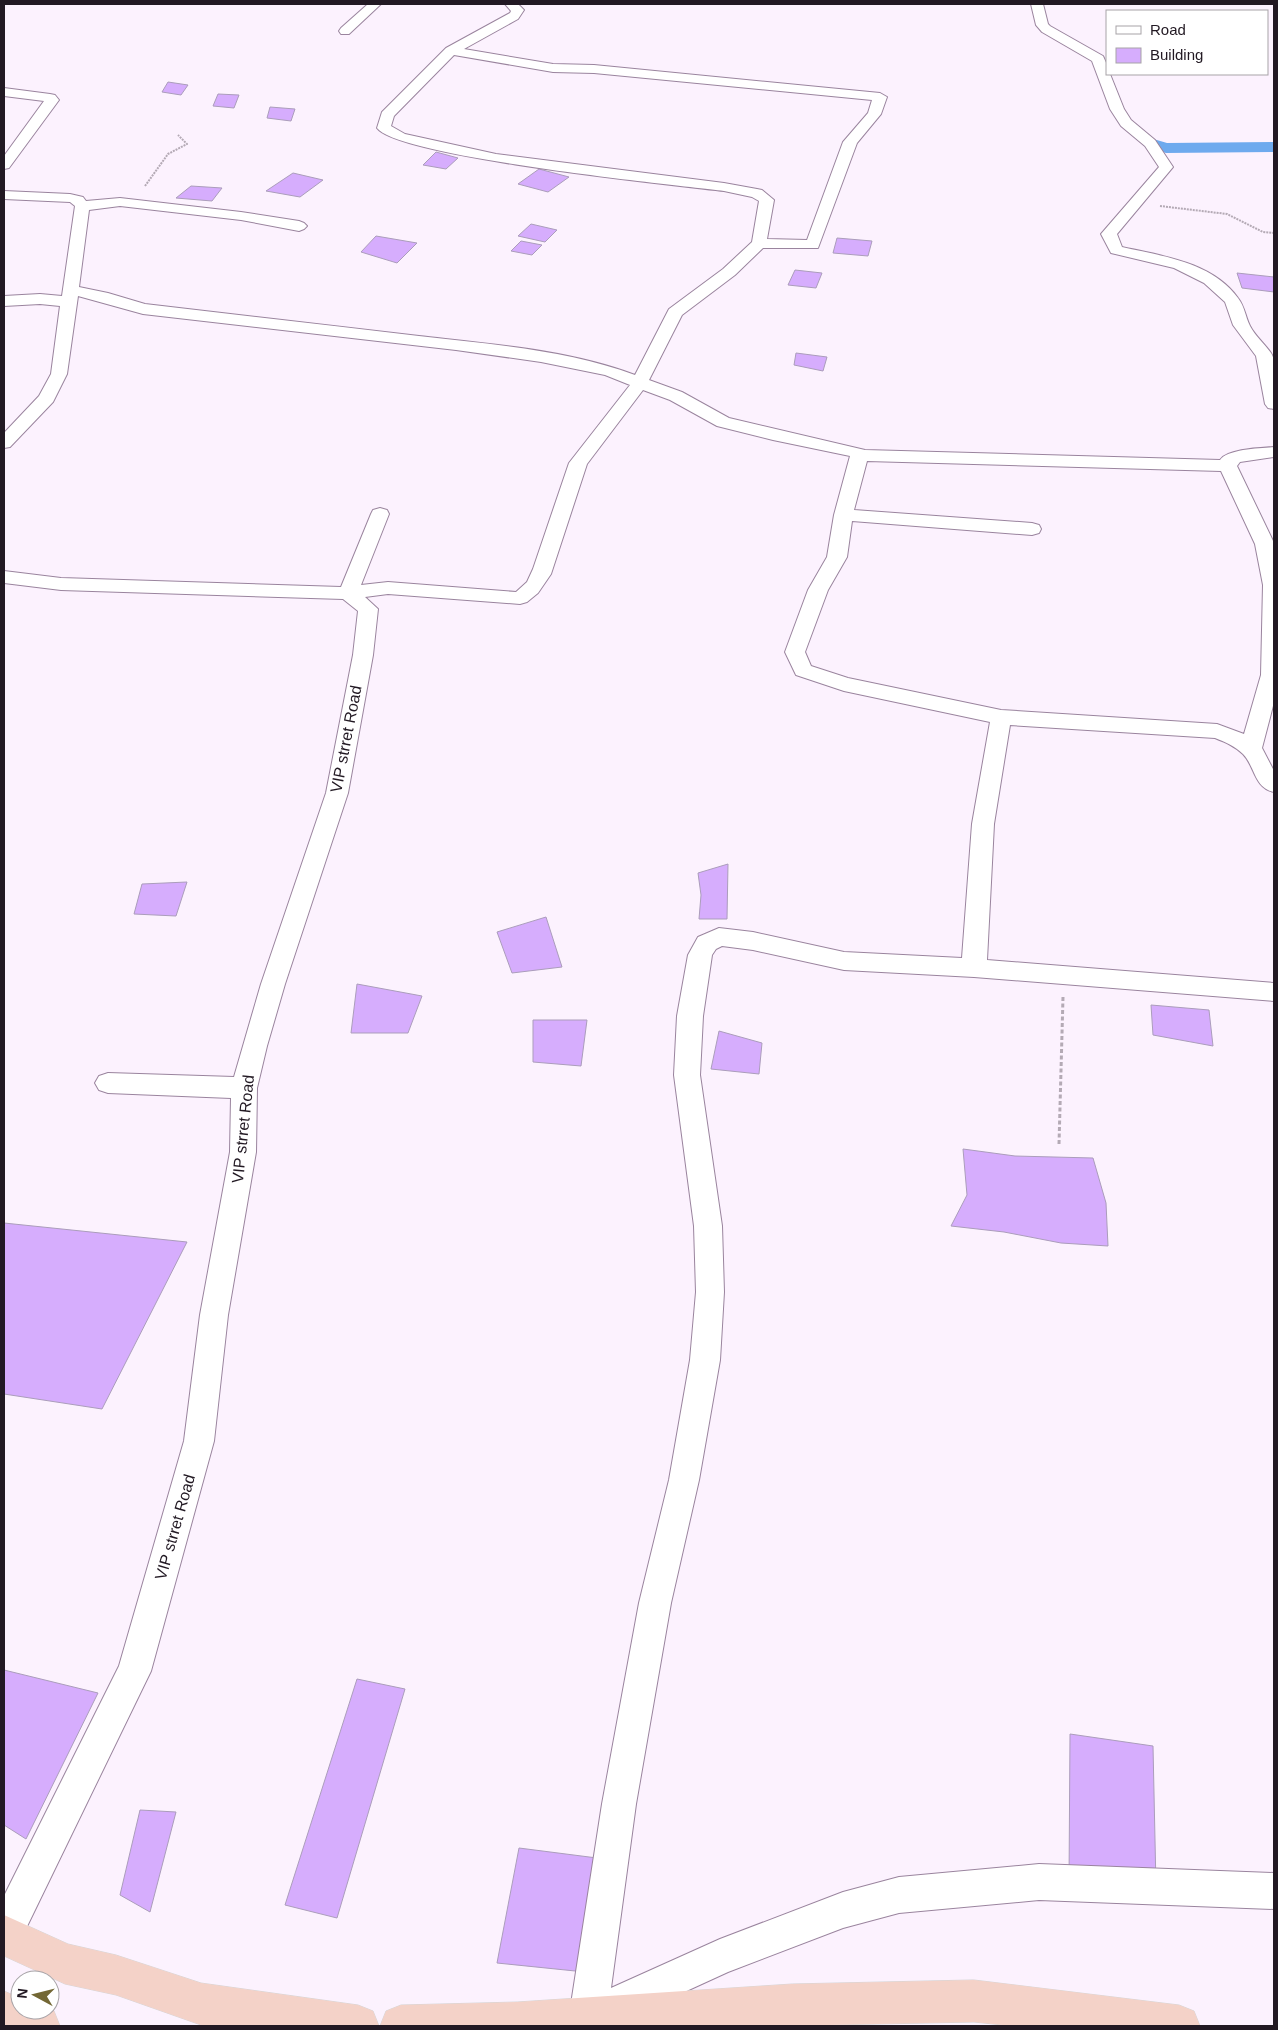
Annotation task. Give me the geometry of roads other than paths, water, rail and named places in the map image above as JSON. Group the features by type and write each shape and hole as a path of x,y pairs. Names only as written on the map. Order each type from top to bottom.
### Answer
{"highway":[{"path":"4,1934 65,1964 116,1974 201,2004 358,2026"},
{"path":"401,2026 517,2023 792,2005 974,2001 1179,2026"},
{"path":"4,2012 39,2026"}],"street":[{"path":"345,31 375,4"},
{"path":"4,577 61,584 348,593 388,588 520,598 531,592 543,569 578,463 639,384 675,312 729,272 759,243 767,200 757,193 724,186 496,158 400,137 384,128 387,115 451,51 514,16 518,10 511,4"},
{"path":"1037,4 1042,25 1046,29 1093,54 1098,59 1117,109 1126,123 1150,143 1166,168 1108,234 1116,250 1179,264 1210,280 1231,299 1236,307 1241,325 1255,346 1264,354 1274,404"},
{"path":"451,51 553,68 594,69 880,97 874,114 850,142 813,245 759,243"},
{"path":"4,92 50,98 52,100 25,140 4,165"},
{"path":"4,195 70,198 78,200 82,206 59,374 47,398 4,443"},
{"path":"82,206 120,202 241,216 299,226"},
{"path":"4,301 71,296 102,296 143,309 456,345 541,357 609,371 639,384 676,396 724,422 773,435 858,452 859,455 1228,466"},
{"path":"1251,749 1271,675 1273,585 1265,544 1228,466 1229,460 1236,457 1274,452"},
{"path":"859,455 843,515 837,556 818,590 795,652 803,670 844,684 1001,717 1217,731 1237,738 1251,749 1267,779 1274,785"},
{"path":"348,593 380,514"},
{"path":"843,515 1032,529"},
{"name":"VIP strret Road","path":"4,1934 134,1671 199,1441 214,1316 243,1152 244,1088 270,992 337,793 363,655 368,609 348,593"},
{"path":"974,968 984,824 1001,717"},
{"path":"588,2017 619,1804 655,1603 684,1480 705,1360 710,1292 708,1226 686,1075 690,1016 700,955 707,943 719,937 753,941 844,961 974,968 1274,992"},
{"path":"108,1083 244,1088"},
{"path":"588,2017 720,1957 843,1910 899,1895 1039,1882 1274,1891"}],"waterway":[{"path":"1150,143 1166,148 1274,147"}]}
